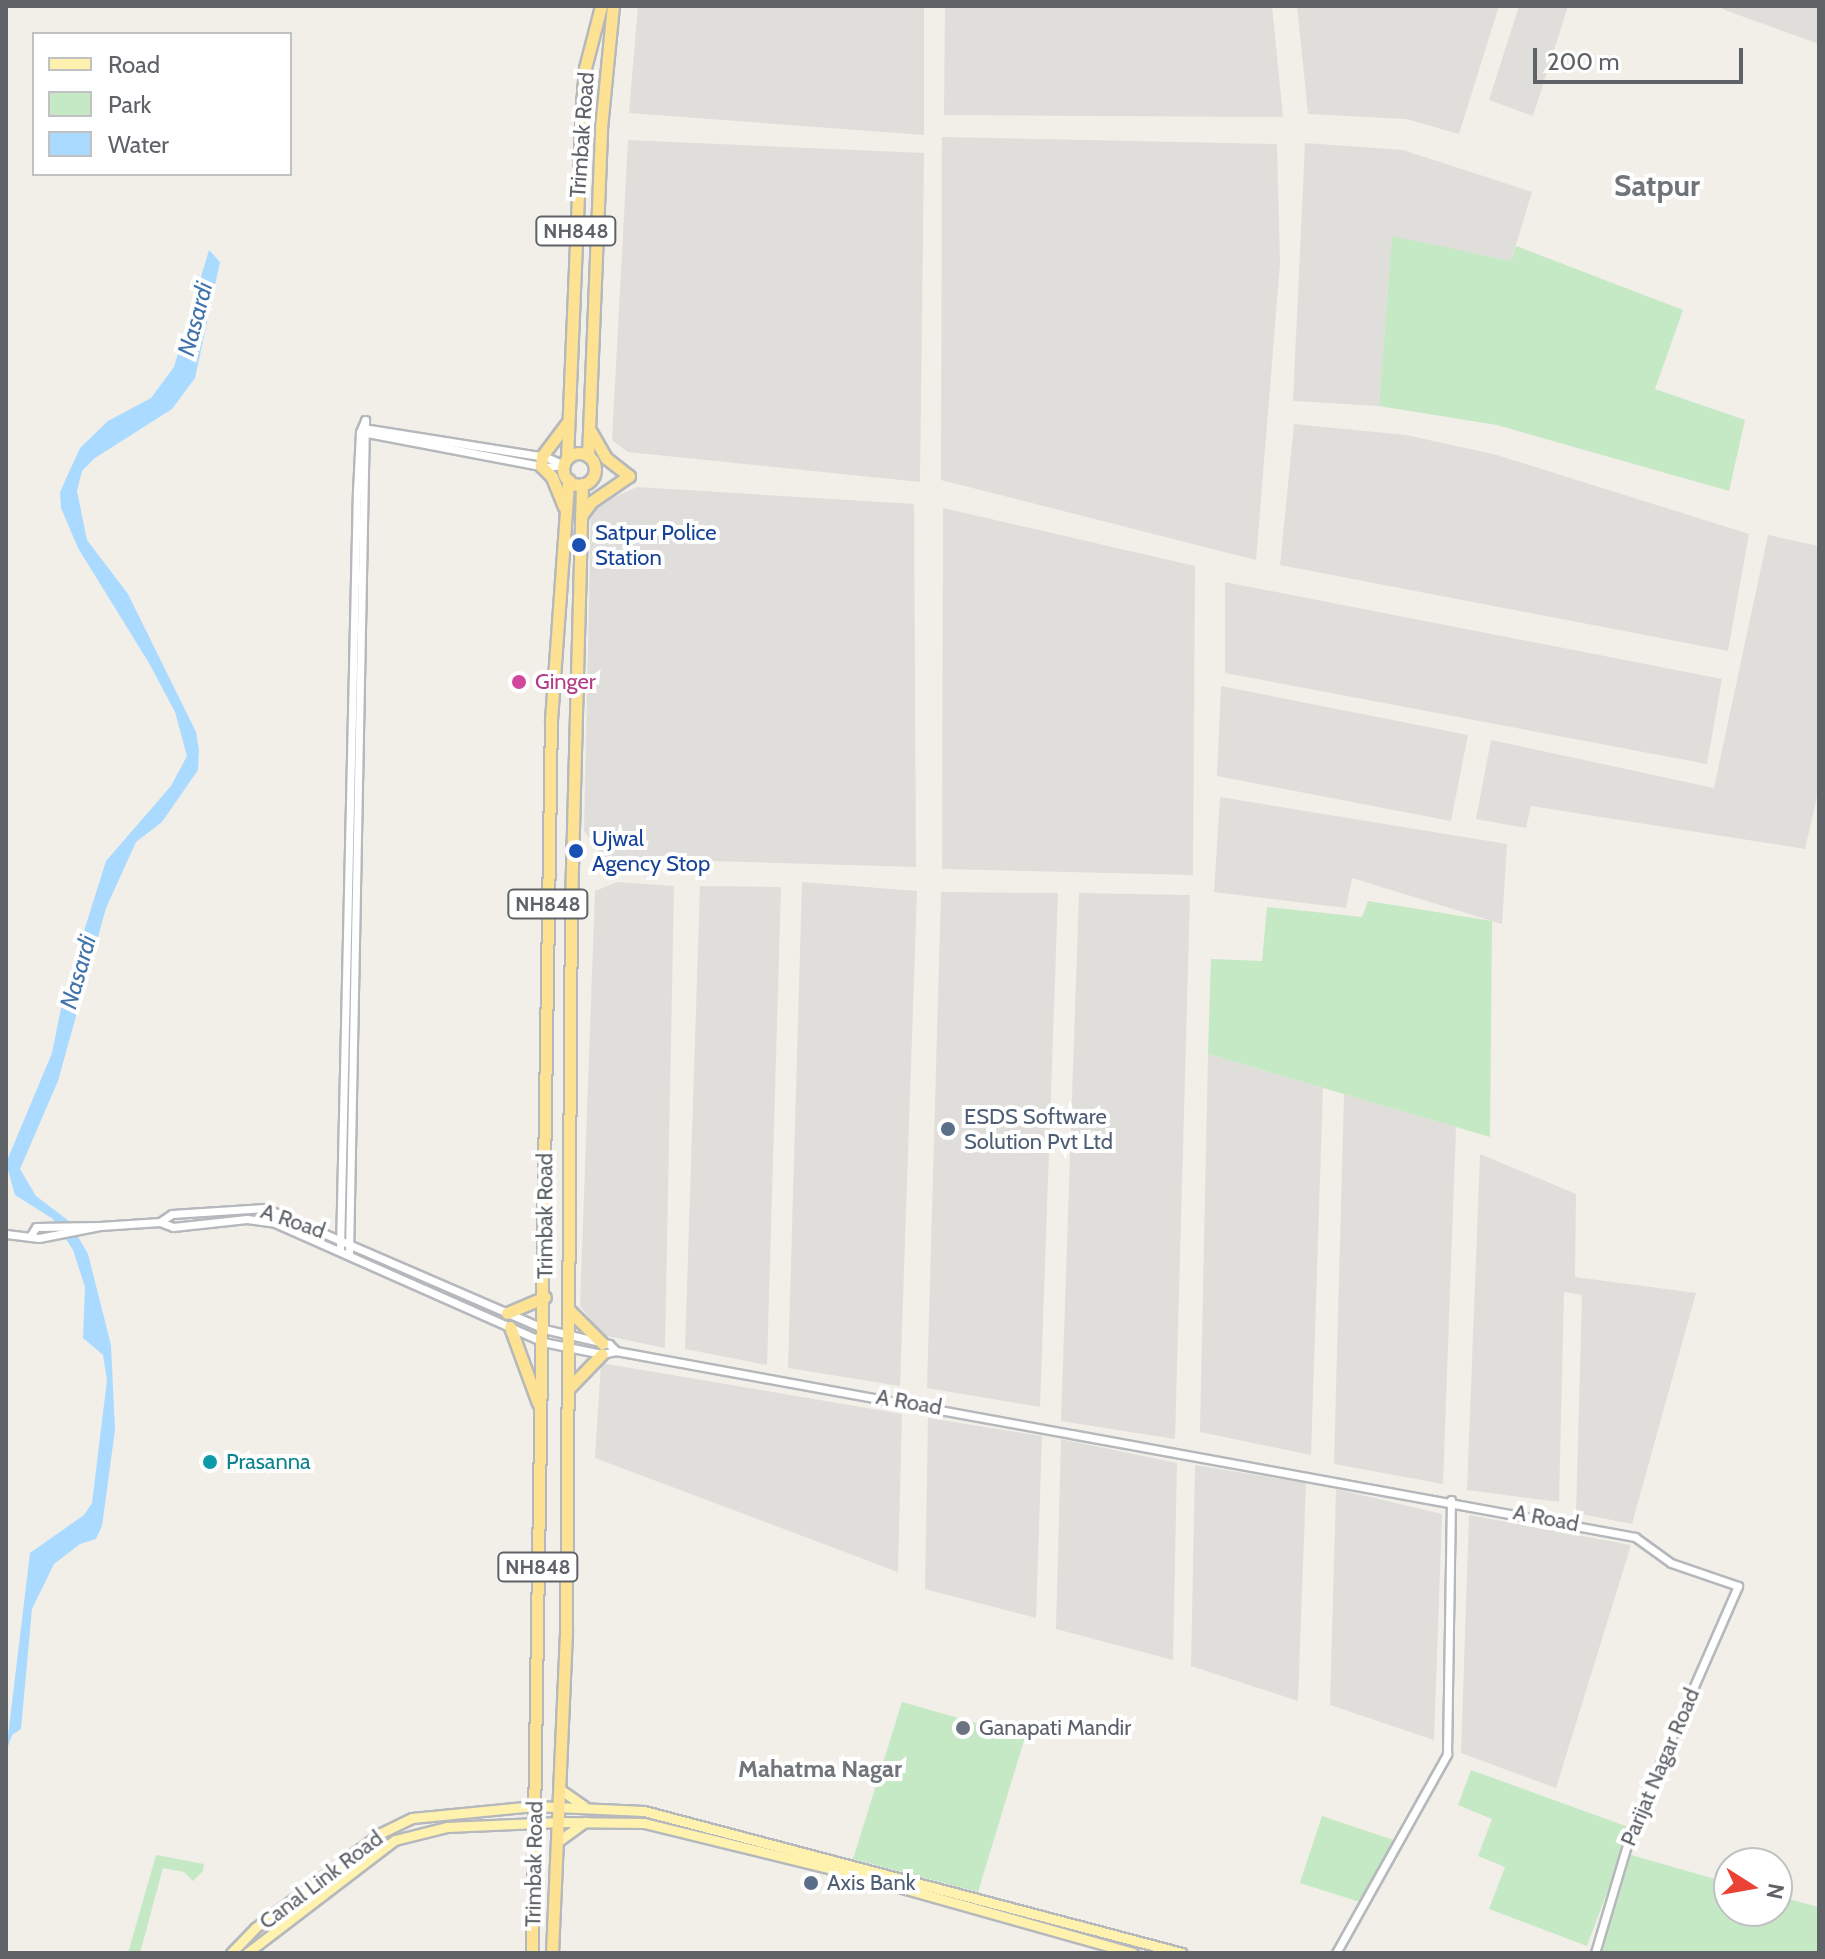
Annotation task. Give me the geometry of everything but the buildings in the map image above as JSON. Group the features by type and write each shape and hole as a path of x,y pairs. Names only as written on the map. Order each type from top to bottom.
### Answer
{"highway":[{"name":"Trimbak Road","path":"566,462 580,130 585,68 601,6"},
{"name":"Trimbak Road","path":"588,456 601,128 613,6"},
{"path":"565,511 542,461 570,416"},
{"path":"581,516 591,502 629,476 606,458 590,428"},
{"path":"581,516 582,484 594,471 588,456 580,453 566,462 568,480 582,484"},
{"name":"Trimbak Road","path":"532,1953 545,1297 551,720 568,480"},
{"name":"NH848","path":"569,1388 571,905 581,516"},
{"path":"507,1313 545,1297"},
{"path":"569,1310 602,1349 569,1388"},
{"path":"510,1327 542,1419"},
{"name":"Trimbak Road","path":"552,1953 561,1808 569,1388"}],"main road":[{"path":"517,1807 534,1788"},
{"path":"561,1790 589,1809"},
{"name":"Canal Link Road","path":"231,1953 255,1928 381,1833 412,1818 453,1810 534,1806 644,1811 1182,1953"},
{"path":"560,1840 585,1822"},
{"name":"Canal Link Road","path":"247,1953 395,1840 447,1827 585,1822 644,1823 845,1872 1133,1953"},
{"path":"517,1823 535,1840"}],"street":[{"path":"363,430 542,461 566,462"},
{"path":"340,1250 363,430"},
{"path":"349,1254 363,430"},
{"name":"A Road","path":"6,1234 160,1222 172,1214 258,1207 351,1242 569,1343"},
{"path":"160,1222 173,1227 261,1220 340,1250 543,1342 602,1349"},
{"name":"A Road","path":"602,1349 1451,1500 1635,1537 1671,1563 1738,1586"},
{"path":"1336,1953 1447,1754 1451,1500"},
{"name":"Parijat Nagar Road","path":"1595,1953 1632,1828 1738,1586"}],"shaded area":[{"path":"638,6 924,6 924,135 629,113"},
{"path":"945,6 1272,6 1283,117 944,115"},
{"path":"1297,6 1499,6 1459,134 1406,119 1308,114"},
{"path":"1519,6 1568,6 1533,116 1489,100"},
{"path":"1723,6 1819,6 1819,44 1722,9"},
{"path":"942,137 1277,144 1280,264 1256,560 941,480"},
{"path":"628,140 924,153 920,482 628,452 612,440"},
{"path":"1305,143 1403,150 1532,192 1511,261 1392,237 1379,406 1293,401"},
{"path":"1294,424 1406,435 1497,455 1749,534 1728,651 1280,565"},
{"path":"637,487 914,504 916,867 605,858 584,831 591,507"},
{"path":"943,508 1195,566 1193,875 942,869"},
{"path":"1768,535 1819,546 1819,788 1805,849 1531,806 1526,828 1476,819 1491,740 1714,788"},
{"path":"1225,582 1722,679 1707,764 1225,673"},
{"path":"1221,686 1468,735 1451,821 1217,776"},
{"path":"1220,797 1507,844 1502,924 1352,878 1346,908 1214,892"},
{"path":"617,882 674,886 665,1348 602,1335 580,1306 595,891"},
{"path":"802,882 917,891 900,1386 788,1368"},
{"path":"700,886 781,887 767,1365 685,1349"},
{"path":"941,892 1058,893 1040,1407 927,1388"},
{"path":"1079,893 1190,895 1175,1439 1061,1421"},
{"path":"1208,1054 1323,1088 1311,1455 1200,1432"},
{"path":"1344,1094 1456,1127 1443,1484 1334,1464"},
{"path":"1480,1154 1576,1194 1575,1277 1696,1293 1632,1524 1576,1513 1582,1295 1564,1292 1559,1502 1467,1490"},
{"path":"601,1363 902,1414 898,1572 595,1458"},
{"path":"928,1418 1042,1436 1036,1618 925,1589"},
{"path":"1061,1439 1177,1463 1173,1660 1056,1629"},
{"path":"1195,1465 1306,1483 1298,1701 1191,1666"},
{"path":"1336,1489 1442,1514 1434,1740 1330,1705"},
{"path":"1469,1515 1631,1545 1556,1788 1461,1753"}],"green space":[{"path":"1392,236 1511,261 1516,246 1683,310 1655,389 1745,420 1729,491 1497,425 1379,406"},
{"path":"1368,901 1492,921 1490,1137 1208,1054 1211,959 1262,961 1267,907 1362,917"},
{"path":"902,1702 1025,1737 978,1892 853,1859"},
{"path":"1471,1770 1631,1828 1587,1946 1489,1909 1505,1867 1478,1856 1492,1819 1458,1805"},
{"path":"1322,1816 1396,1841 1360,1902 1300,1883"},
{"path":"156,1855 204,1864 203,1871 193,1881 184,1872 163,1868 140,1953 128,1953"},
{"path":"1631,1855 1713,1878 1713,1927 1793,1927 1793,1900 1819,1907 1819,1953 1601,1953"}],"water":[{"name":"Nasardi","path":"209,250 220,262 195,378 172,409 95,458 82,471 77,491 87,540 128,594 196,732 198,770 162,822 136,842 106,908 58,1081 20,1169 36,1196 69,1221 88,1254 111,1345 115,1430 102,1526 96,1539 80,1544 54,1564 32,1609 21,1729 12,1735 6,1752 30,1553 84,1515 92,1503 107,1380 103,1355 83,1338 85,1287 73,1250 53,1219 15,1195 6,1163 52,1053 63,998 106,861 171,786 187,756 175,712 149,663 78,548 61,508 60,492 80,448 108,421 151,398 174,367"}],"place":[{"name":"Satpur Police Station","path":"579,545"},
{"name":"Ginger","path":"519,682"},
{"name":"Ujwal Agency Stop","path":"576,851"},
{"name":"ESDS Software Solution Pvt Ltd","path":"948,1129"},
{"name":"Prasanna","path":"210,1462"},
{"name":"Ganapati Mandir","path":"963,1728"},
{"name":"Axis Bank","path":"811,1883"}],"district":[{"name":"Satpur","path":"1657,186"},
{"name":"Mahatma Nagar","path":"820,1769"}]}
